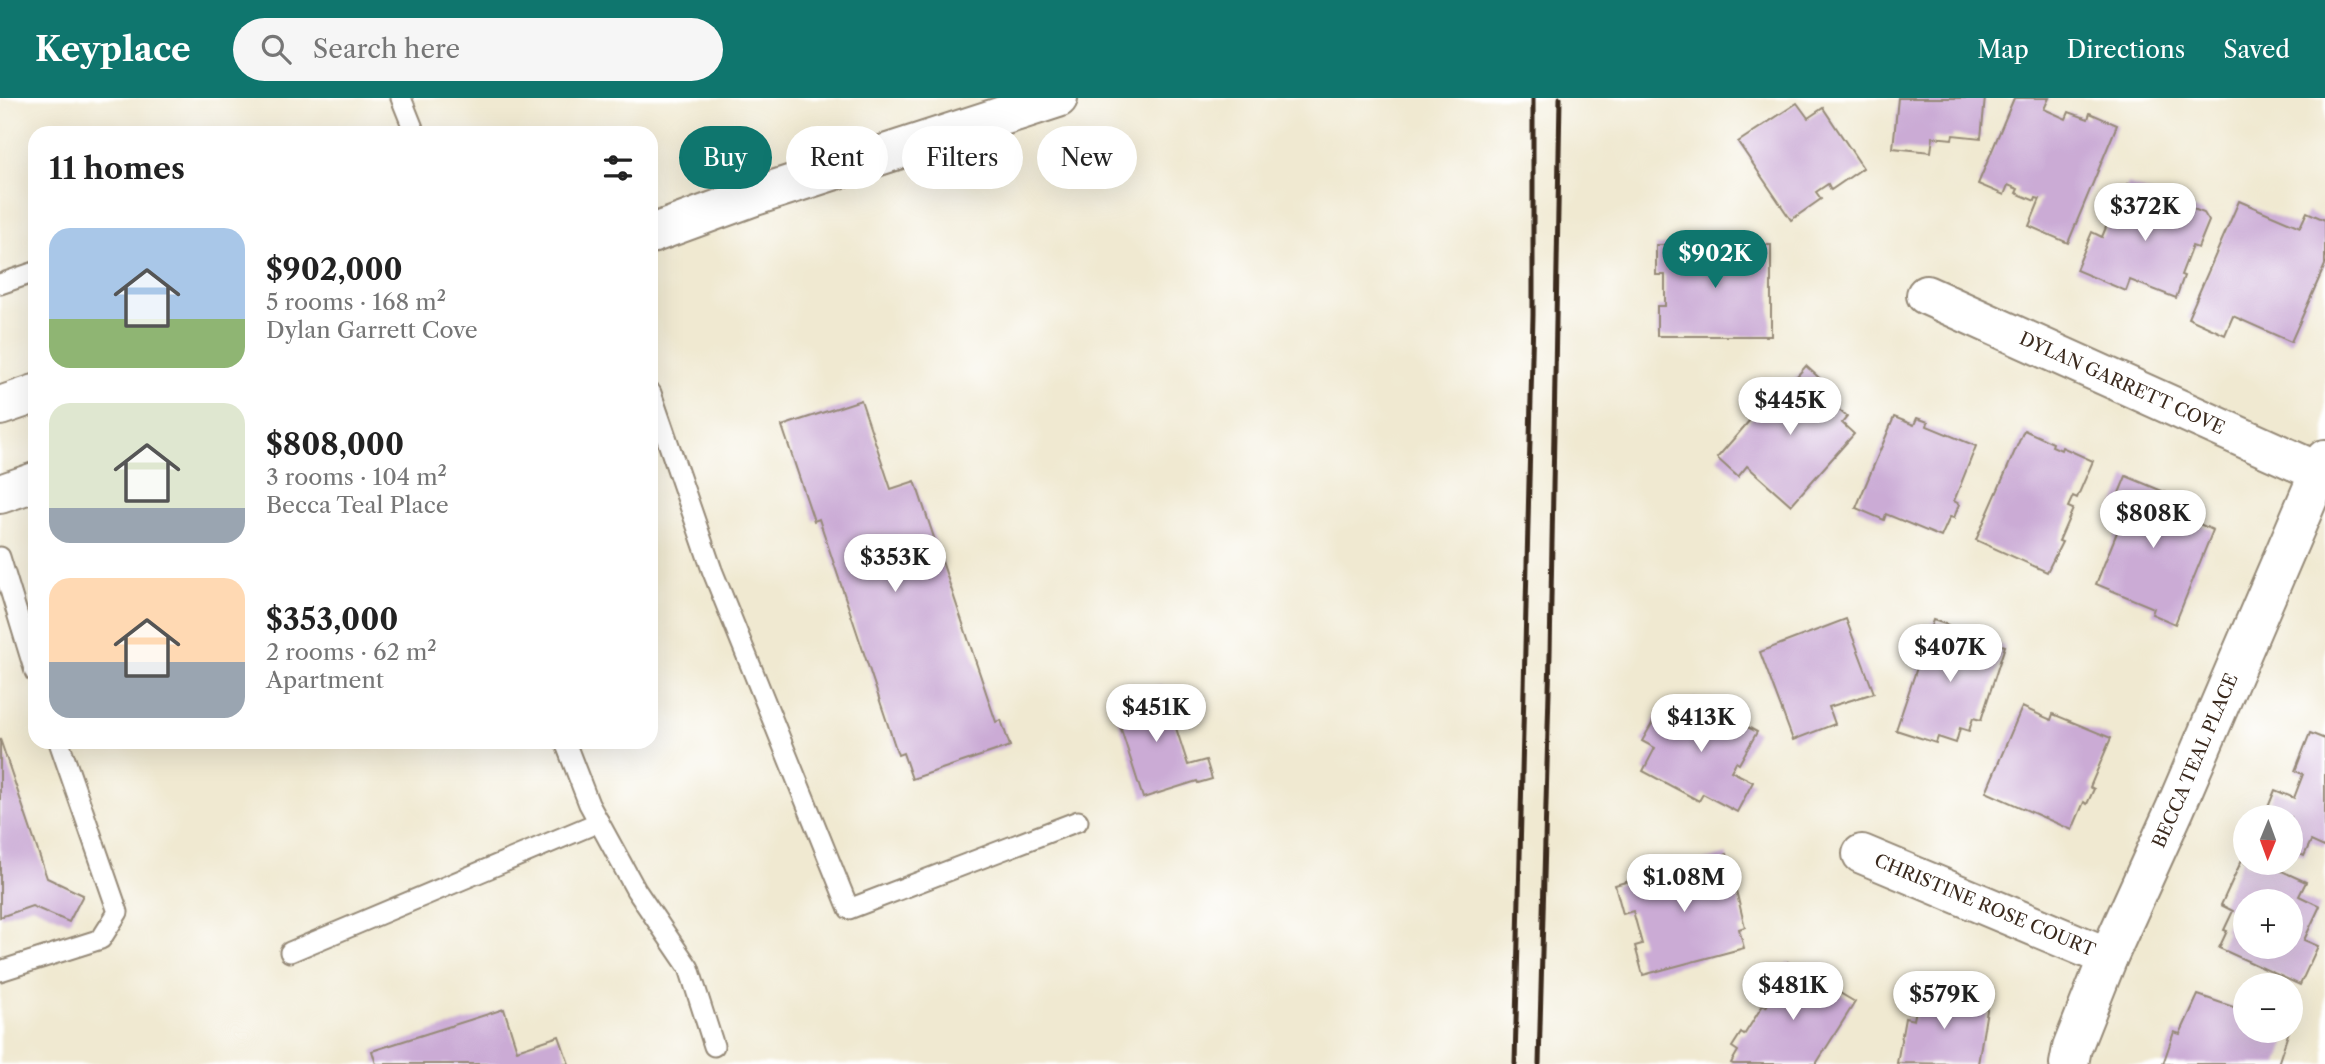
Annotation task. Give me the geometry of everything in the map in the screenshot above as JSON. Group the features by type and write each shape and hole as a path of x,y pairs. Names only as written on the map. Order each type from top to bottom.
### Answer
{"street":[{"path":"658,231 752,197 1058,98"},
{"name":"DYLAN GARRETT COVE","path":"1926,295 2322,465"},
{"path":"0,406 28,396"},
{"name":"BECCA TEAL PLACE","path":"2069,1064 2071,1048 2108,957 2175,809 2322,465"},
{"path":"0,494 28,484"},
{"name":"CHRISTINE ROSE COURT","path":"1862,854 2108,957"}],"lane":[{"path":"401,98 412,126"},
{"path":"0,284 28,274"},
{"path":"658,413 712,570 849,909 1078,821"},
{"path":"0,557 28,649"},
{"path":"0,971 101,939 118,912 61,749"},
{"path":"568,749 589,804 636,890 689,968 715,1046"},
{"path":"290,952 599,822"}],"building":[{"path":"1898,98 1985,98 1981,138 1953,135 1952,139 1933,137 1931,152 1893,148"},
{"path":"2014,98 2049,98 2044,109 2066,119 2069,112 2088,119 2090,113 2117,125 2068,243 2029,226 2040,199 2036,198 2035,201 2016,193 2018,189 2008,185 2004,195 1978,184"},
{"path":"1797,103 1808,118 1823,108 1863,168 1831,190 1828,184 1816,192 1821,199 1791,220 1738,142"},
{"path":"2128,184 2204,213 2209,221 2198,248 2192,246 2176,298 2130,280 2126,291 2076,270 2092,232 2102,237 2118,198 2121,200"},
{"path":"2239,201 2300,227 2307,212 2325,220 2325,265 2291,342 2233,316 2225,335 2188,318"},
{"path":"1656,245 1771,245 1771,336 1657,336 1657,306 1665,306 1665,275 1656,275"},
{"path":"1806,366 1835,392 1828,400 1847,417 1842,423 1854,434 1791,505 1747,466 1738,477 1717,458 1776,390 1781,394"},
{"path":"861,400 891,489 915,481 996,722 1001,720 1010,746 912,779 903,753 898,755 819,519 814,521 782,426"},
{"path":"1894,417 1914,425 1917,418 1928,422 1927,426 1976,446 1954,501 1959,504 1954,518 1950,517 1941,537 1886,514 1884,520 1856,508"},
{"path":"2024,430 2053,443 2052,446 2061,450 2062,447 2093,461 2077,498 2073,496 2068,507 2073,509 2059,541 2062,542 2047,572 1976,540"},
{"path":"2126,476 2179,498 2171,517 2176,519 2179,515 2213,530 2175,624 2152,614 2154,608 2096,584 2122,520 2110,515"},
{"path":"1846,619 1874,693 1829,707 1835,724 1793,740 1760,652"},
{"path":"1933,620 1948,625 1947,628 2005,646 1981,720 1973,718 1969,731 1960,728 1956,743 1938,737 1936,743 1896,730"},
{"path":"1162,685 1188,765 1206,760 1212,779 1143,798 1112,701"},
{"path":"1694,698 1757,732 1739,764 1736,762 1731,771 1753,782 1737,812 1703,794 1699,801 1643,771 1655,748 1642,741 1658,713 1679,725"},
{"path":"2022,707 2051,720 2053,714 2111,738 2090,787 2094,789 2087,804 2084,802 2072,830 1986,792"},
{"path":"2310,733 2325,739 2325,845 2324,847 2311,841 2304,856 2303,805 2269,805 2275,790 2294,798 2303,774 2295,771"},
{"path":"0,739 47,878 83,895 69,922 32,906 0,917"},
{"path":"1727,854 1745,927 1739,929 1744,948 1643,975 1635,946 1642,944 1633,911 1623,914 1615,885"},
{"path":"2235,875 2291,875 2306,882 2302,889 2233,889 2233,911 2221,905"},
{"path":"2303,898 2320,906 2304,940 2318,946 2303,978 2303,973 2274,973 2243,959 2303,959"},
{"path":"2233,911 2233,954 2219,948 2227,931 2224,930"},
{"path":"1788,962 1823,984 1822,987 1831,993 1833,989 1855,1002 1816,1064 1731,1063 1738,1051 1732,1047 1741,1033 1744,1035 1763,1005 1766,1007 1771,998 1767,995"},
{"path":"1945,988 1968,993 1967,1000 1988,1004 1978,1064 1897,1063 1905,1018 1914,1020 1918,998 1942,1003"},
{"path":"2198,995 2233,1007 2233,1043 2285,1043 2278,1064 2163,1064 2174,1032 2180,1034"},
{"path":"504,1009 517,1050 559,1036 569,1064 376,1064 372,1051"}],"railway":[{"path":"1515,1064 1533,315 1533,98"},
{"path":"1539,1064 1560,98"}]}
